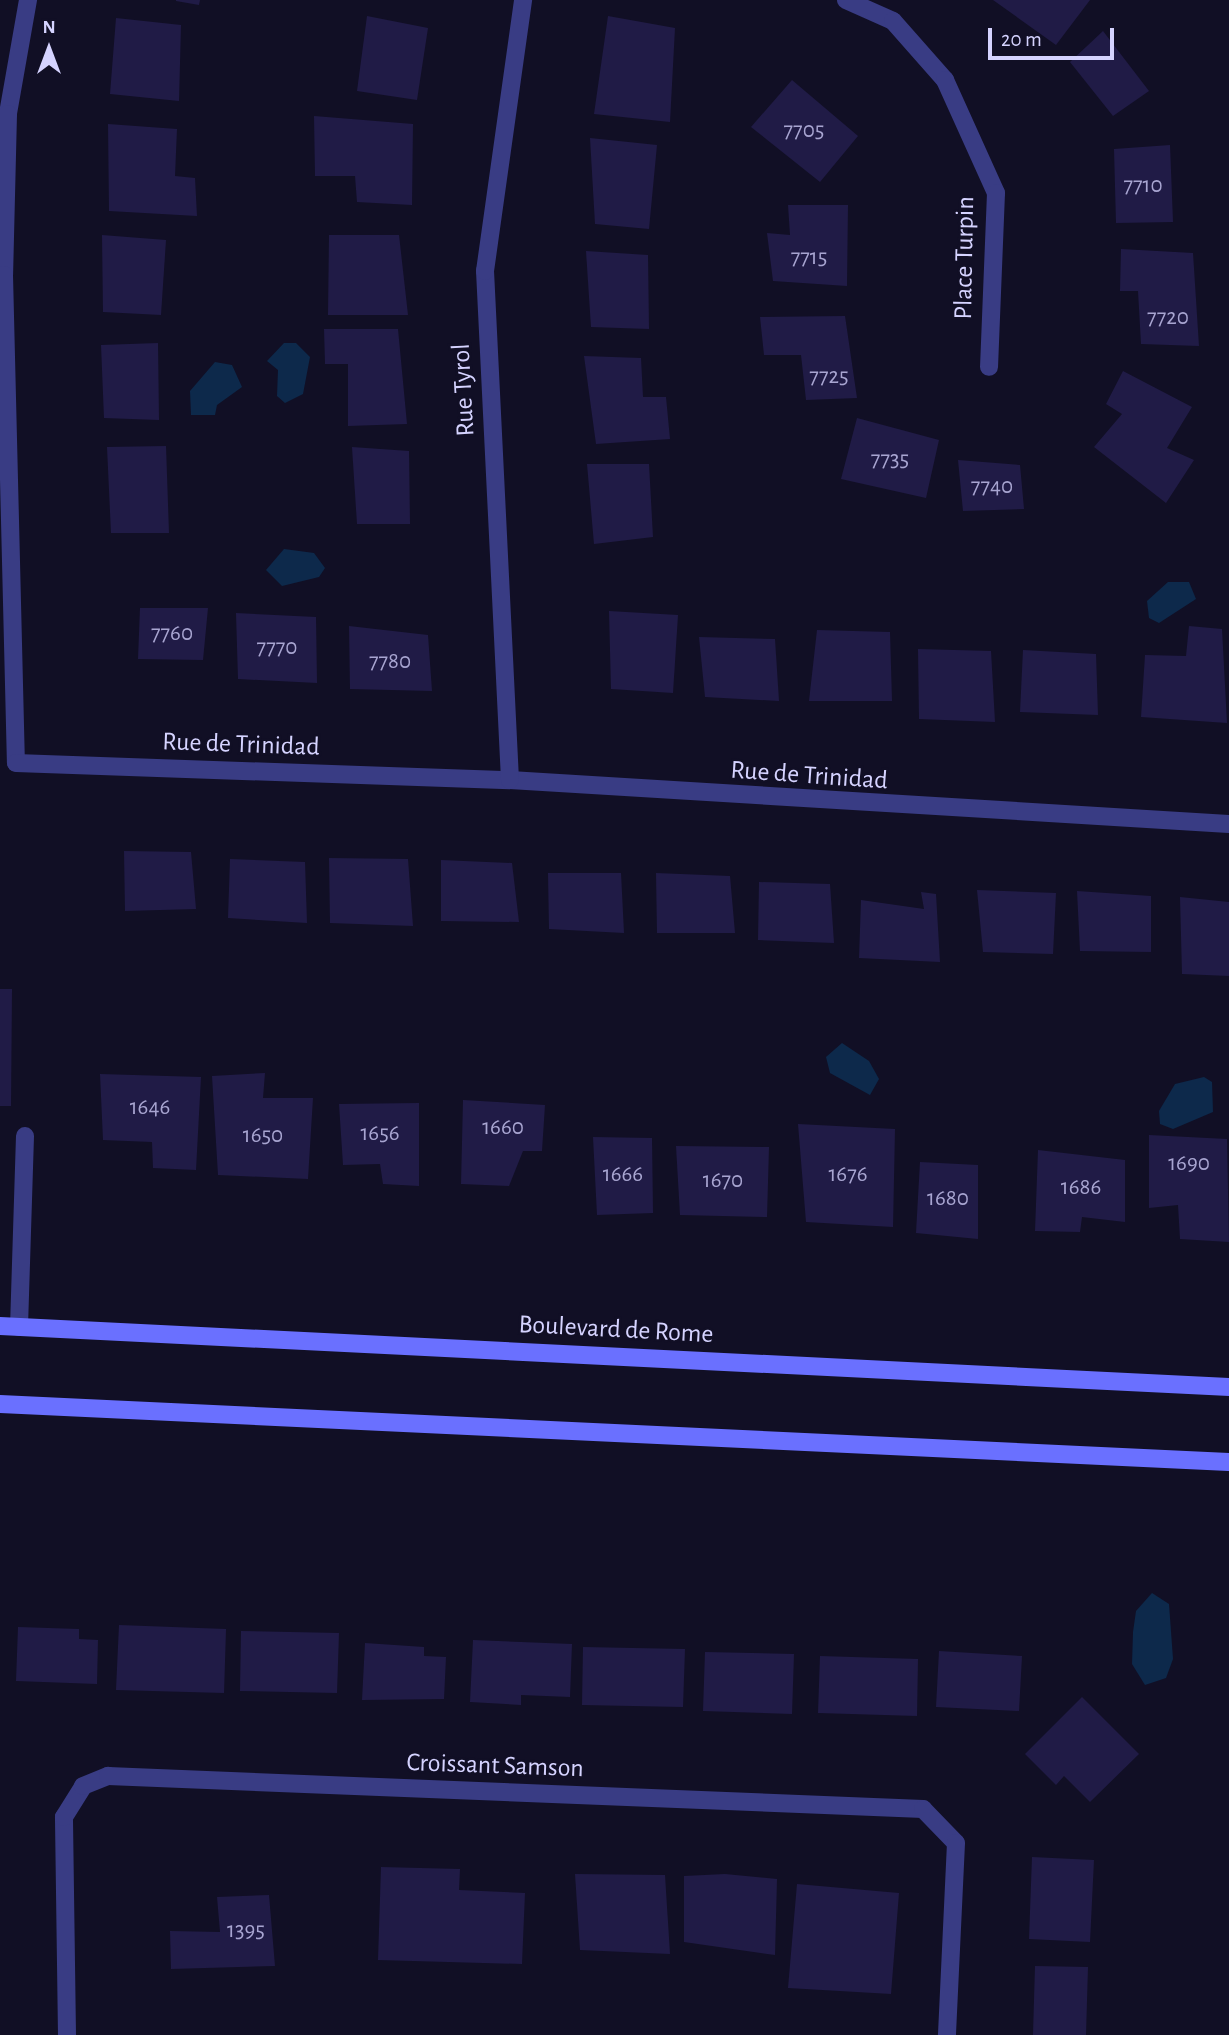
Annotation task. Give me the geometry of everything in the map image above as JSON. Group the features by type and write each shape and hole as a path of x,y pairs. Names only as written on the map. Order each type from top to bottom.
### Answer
{"main road":[{"name":"Boulevard de Rome","path":"0,1326 1229,1387"},
{"path":"0,1404 1229,1462"}],"street":[{"name":"Rue de Trinidad","path":"28,0 8,114 4,275 16,764 510,780 919,810 1229,824"},
{"name":"Rue Tyrol","path":"510,780 485,271 523,0"},
{"name":"Place Turpin","path":"846,0 893,21 945,80 996,193 989,367"},
{"path":"19,1327 25,1136"},
{"name":"Croissant Samson","path":"67,2035 64,1817 83,1786 108,1776 923,1809 956,1843 947,2035"}],"water":[{"path":"284,343 296,343 310,357 303,394 285,403 277,396 278,370 267,361"},
{"path":"215,362 232,365 242,387 217,405 215,415 191,415 190,391"},
{"path":"284,549 314,553 325,568 319,577 282,586 266,570"},
{"path":"1168,582 1189,582 1196,599 1159,623 1149,618 1147,601"},
{"path":"842,1043 869,1061 879,1079 870,1095 830,1073 826,1057"},
{"path":"1204,1077 1212,1082 1213,1112 1173,1129 1160,1124 1159,1111 1175,1084"},
{"path":"1152,1593 1169,1604 1173,1659 1166,1678 1145,1685 1132,1664 1133,1632 1136,1611"}],"building":[{"path":"176,0 200,0 199,5"},
{"path":"993,0 1090,0 1056,45"},
{"path":"367,16 428,28 417,100 357,91"},
{"path":"608,16 675,28 670,122 594,114"},
{"path":"116,18 181,25 179,101 110,94"},
{"path":"1103,31 1149,91 1113,116 1070,62"},
{"path":"792,80 858,136 820,182 751,127"},
{"path":"314,116 413,124 412,205 357,202 355,176 315,176"},
{"path":"108,124 177,129 175,176 195,178 197,216 109,211"},
{"path":"590,138 657,145 649,229 595,224"},
{"path":"1170,145 1173,222 1116,223 1114,149"},
{"path":"788,205 848,205 847,286 773,281 767,233 790,235"},
{"path":"102,235 166,240 161,315 103,312"},
{"path":"329,235 399,235 408,315 328,315"},
{"path":"1121,249 1193,253 1199,346 1141,344 1138,291 1120,291"},
{"path":"586,251 648,255 649,329 591,327"},
{"path":"845,316 857,398 806,400 801,355 764,355 760,317"},
{"path":"324,329 398,329 407,424 348,426 348,364 325,364"},
{"path":"158,343 159,420 104,418 101,345"},
{"path":"584,356 641,358 643,397 666,397 670,439 596,444"},
{"path":"1123,371 1192,407 1167,448 1194,460 1166,503 1094,447 1122,414 1106,404"},
{"path":"857,418 939,440 926,498 841,479"},
{"path":"166,446 169,533 111,533 107,447"},
{"path":"352,447 409,451 410,524 357,524"},
{"path":"958,460 1020,465 1024,509 963,511"},
{"path":"587,464 649,464 653,537 594,544"},
{"path":"140,608 208,608 203,660 138,659"},
{"path":"609,611 678,615 673,693 611,689"},
{"path":"236,613 316,617 317,683 238,679"},
{"path":"349,626 428,635 432,691 350,689"},
{"path":"1189,626 1222,629 1227,723 1141,717 1145,655 1186,656"},
{"path":"817,630 890,632 892,701 809,701"},
{"path":"699,637 775,639 779,701 705,697"},
{"path":"918,649 991,651 995,722 919,719"},
{"path":"1023,650 1096,654 1098,715 1020,712"},
{"path":"124,851 191,852 196,909 125,911"},
{"path":"329,858 408,859 413,926 330,923"},
{"path":"230,859 305,862 307,923 228,918"},
{"path":"441,860 512,863 519,922 441,921"},
{"path":"548,873 621,873 624,933 549,929"},
{"path":"656,873 730,876 735,933 657,933"},
{"path":"759,882 830,884 834,943 758,940"},
{"path":"977,890 1056,893 1053,954 983,952"},
{"path":"1077,891 1151,896 1151,952 1080,951"},
{"path":"921,892 936,894 940,962 859,958 861,900 924,909"},
{"path":"1180,897 1229,902 1229,976 1182,974"},
{"path":"0,989 12,989 11,1106 0,1106"},
{"path":"265,1073 263,1098 313,1098 308,1179 218,1175 212,1076"},
{"path":"100,1074 201,1077 196,1170 153,1168 152,1142 103,1140"},
{"path":"463,1100 545,1105 542,1151 523,1151 509,1186 461,1184"},
{"path":"419,1103 419,1186 383,1184 380,1164 343,1165 339,1104"},
{"path":"798,1124 895,1129 893,1227 806,1222"},
{"path":"1149,1135 1227,1139 1229,1242 1180,1239 1178,1205 1149,1208"},
{"path":"593,1137 652,1138 653,1213 597,1215"},
{"path":"676,1146 769,1147 767,1217 680,1215"},
{"path":"1038,1150 1125,1160 1125,1222 1082,1217 1080,1232 1035,1231"},
{"path":"920,1162 978,1165 978,1239 916,1233"},
{"path":"119,1625 226,1629 224,1693 116,1690"},
{"path":"18,1627 79,1629 79,1639 98,1640 97,1684 16,1681"},
{"path":"241,1631 339,1633 337,1693 240,1691"},
{"path":"473,1640 572,1644 570,1697 521,1695 521,1705 470,1702"},
{"path":"365,1643 424,1647 424,1656 446,1657 444,1699 362,1700"},
{"path":"583,1647 685,1649 683,1707 582,1705"},
{"path":"939,1651 1022,1656 1019,1711 936,1707"},
{"path":"705,1652 794,1654 792,1714 703,1711"},
{"path":"820,1656 918,1659 917,1716 818,1713"},
{"path":"1082,1697 1139,1754 1090,1802 1064,1776 1056,1785 1025,1754"},
{"path":"1032,1857 1094,1860 1090,1942 1029,1939"},
{"path":"381,1867 460,1869 459,1890 525,1893 522,1964 378,1960"},
{"path":"575,1874 665,1875 670,1954 580,1950"},
{"path":"725,1874 777,1879 775,1955 684,1942 684,1876"},
{"path":"797,1884 899,1893 891,1994 788,1988"},
{"path":"269,1895 275,1966 171,1969 170,1931 220,1932 217,1897"},
{"path":"1035,1966 1088,1967 1086,2035 1033,2035"}]}
